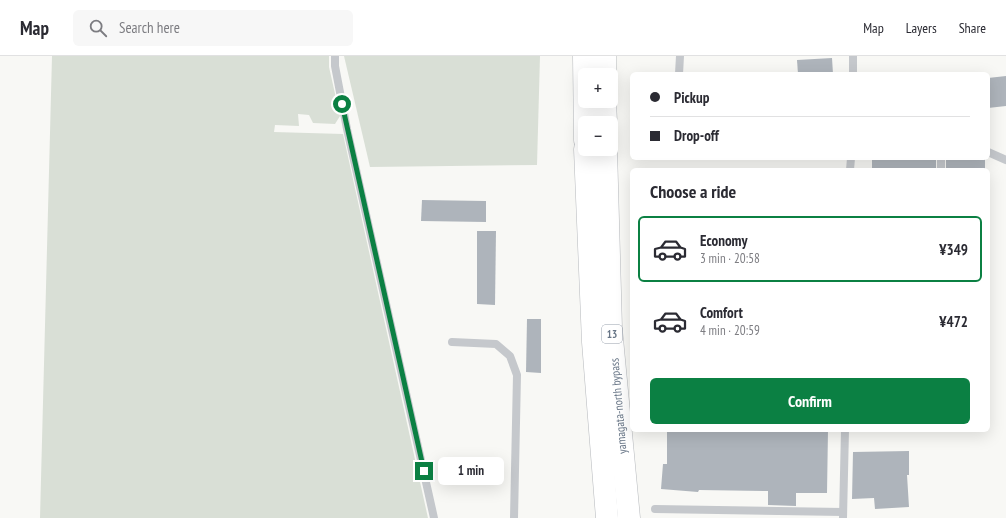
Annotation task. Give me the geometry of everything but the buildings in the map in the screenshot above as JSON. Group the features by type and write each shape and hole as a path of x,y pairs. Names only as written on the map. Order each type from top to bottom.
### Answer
{"highway":[{"path":"584,56 585,116"},
{"path":"605,56 605,68"},
{"name":"yamagata-north bypass","path":"585,156 592,342 606,518"},
{"name":"yamagata-north bypass","path":"606,156 611,328 629,518"}],"lane":[{"path":"335,56 335,66 347,129 434,518"},
{"path":"679,72 680,56"},
{"path":"852,72 853,56"},
{"path":"990,153 1006,160"},
{"path":"452,342 496,344 510,356 517,375 514,518"},
{"path":"655,509 843,515 844,432"}],"shaded area":[{"path":"52,56 329,56 329,67 340,116 335,124 313,123 309,115 298,114 299,126 275,125 274,132 343,134 428,518 40,518"},
{"path":"344,56 540,56 537,165 370,167"}],"route":[{"path":"342,104 424,471"}]}
